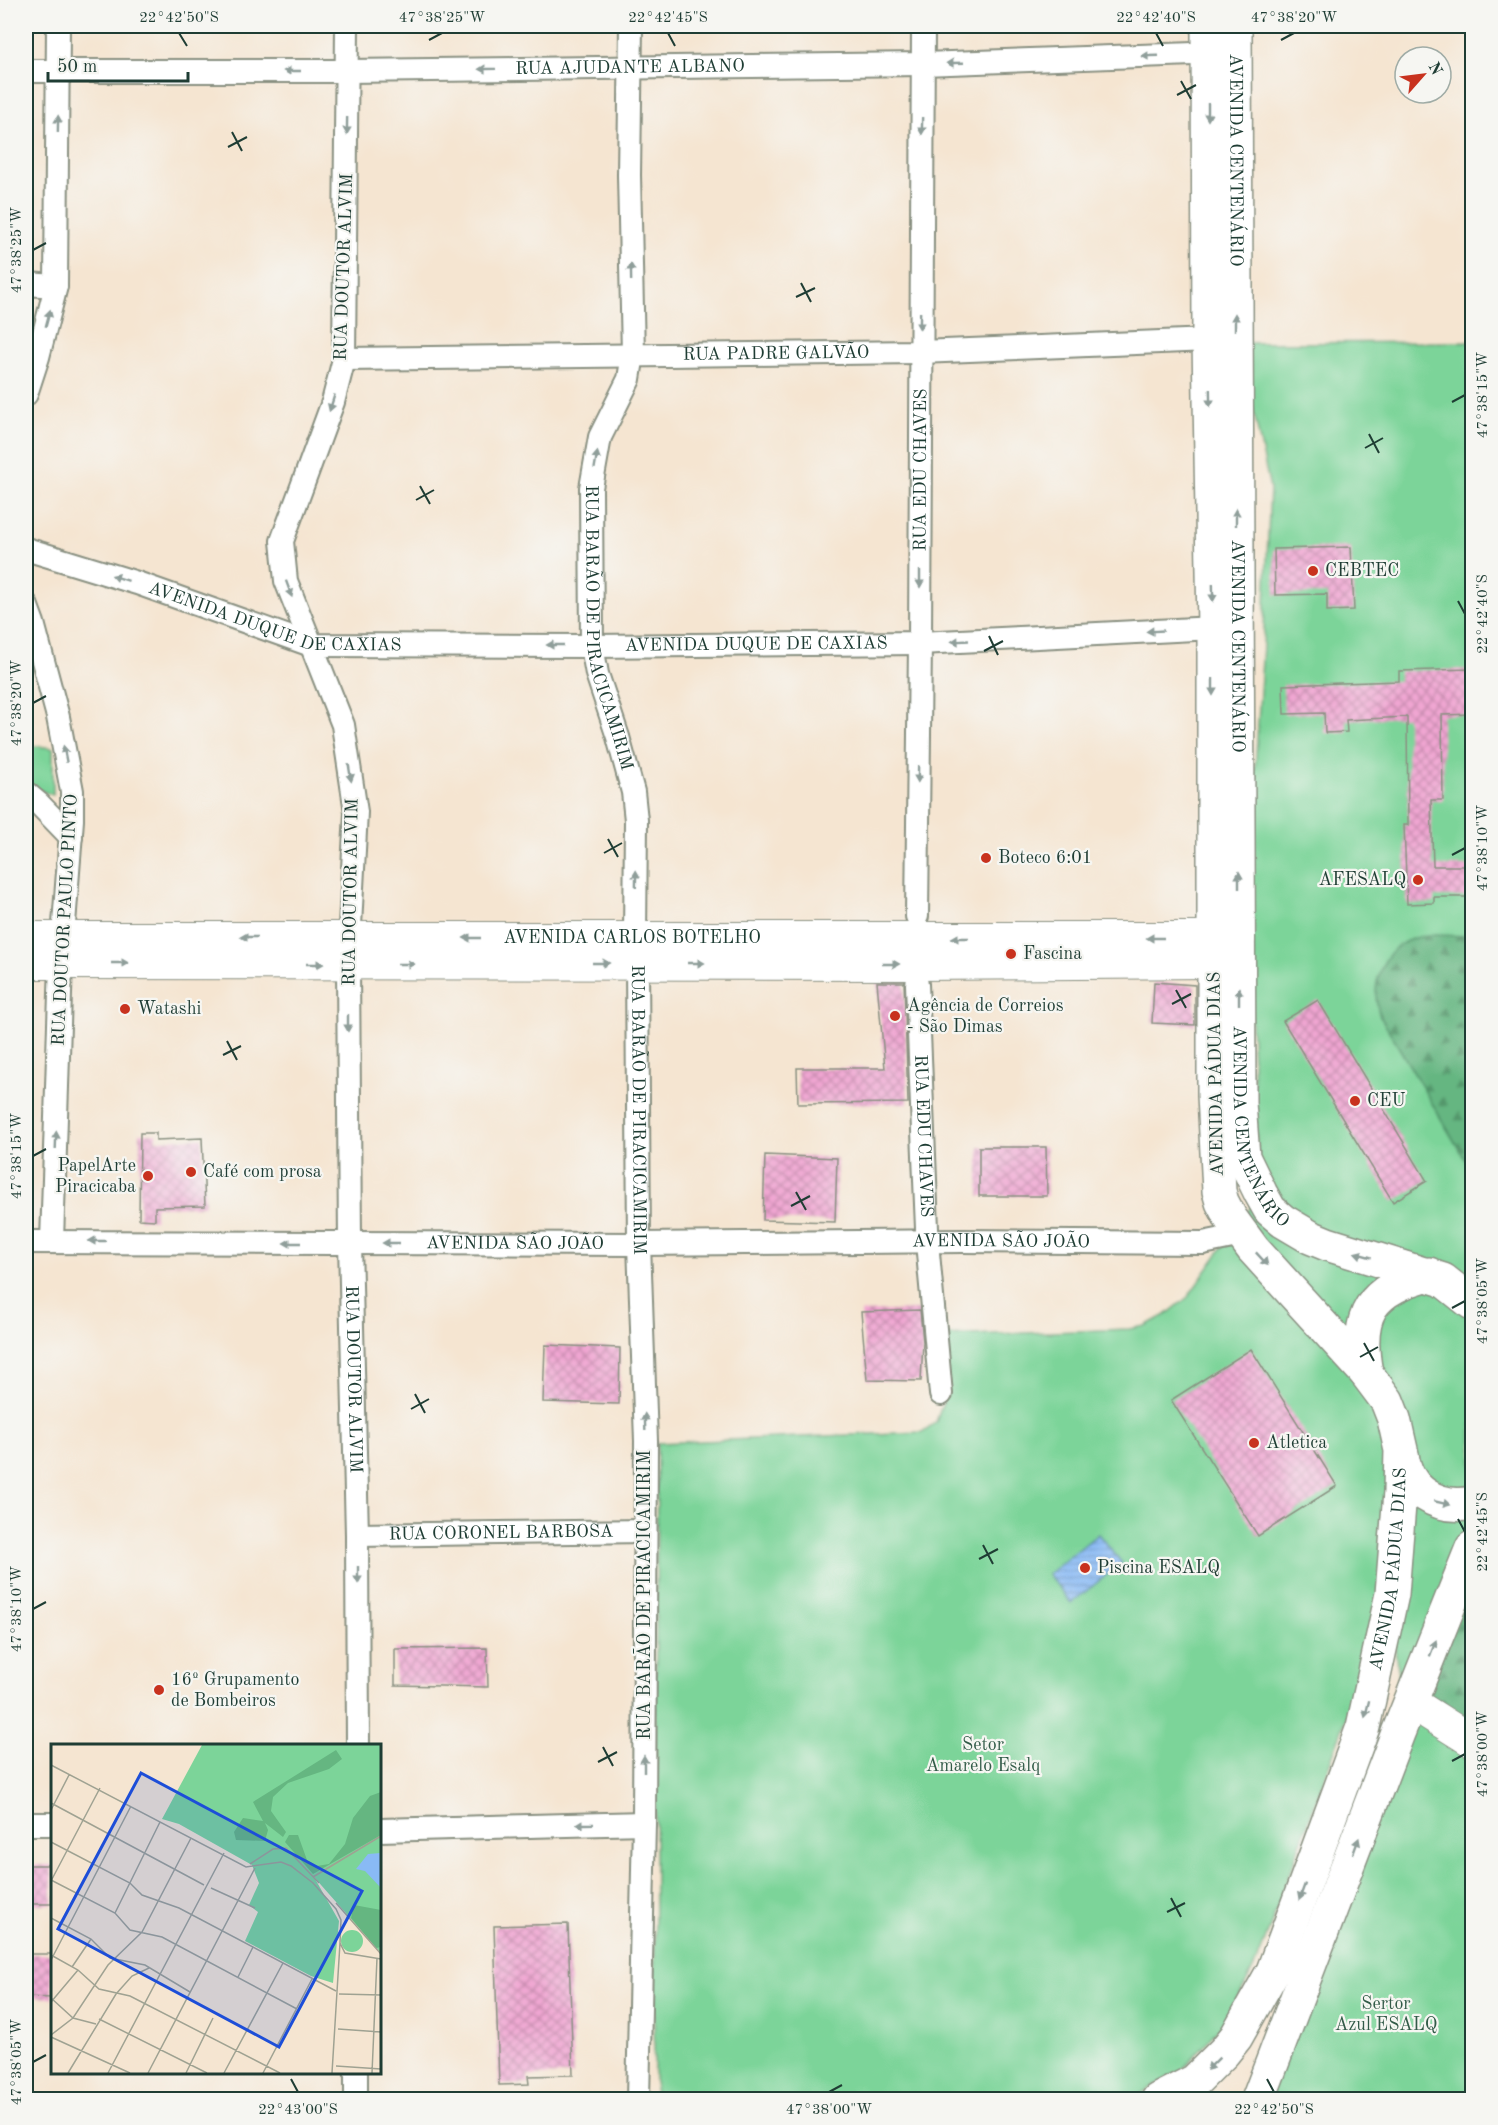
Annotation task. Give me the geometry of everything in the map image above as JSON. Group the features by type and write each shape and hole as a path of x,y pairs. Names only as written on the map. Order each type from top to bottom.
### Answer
{"highway":[{"name":"AVENIDA CENTENÁRIO","path":"1222,39 1209,340 1214,628 1222,946 1243,1156 1270,1210 1292,1227 1326,1244 1429,1274"},
{"name":"AVENIDA CENTENÁRIO","path":"1222,39 1235,316 1222,946"},
{"name":"AVENIDA PÁDUA DIAS","path":"1158,2100 1195,2082 1224,2052 1248,2017 1273,1971 1363,1727 1392,1594 1401,1450 1387,1401 1366,1373 1242,1235 1222,1202 1216,1160 1222,946"},
{"path":"1366,1373 1361,1340 1364,1325 1373,1305 1393,1286 1429,1274 1456,1289 1473,1303"},
{"path":"1401,1450 1407,1473 1424,1496 1449,1505 1473,1503"},
{"path":"1258,2100 1398,1733 1473,1548"},
{"path":"1380,1652 1389,1667 1397,1692 1412,1703"},
{"path":"1244,2100 1328,1921"}],"main road":[{"name":"AVENIDA CARLOS BOTELHO","path":"26,938 63,950 636,951 1222,946"},
{"name":"AVENIDA CARLOS BOTELHO","path":"26,963 63,950"},
{"path":"1412,1703 1473,1741"}],"street":[{"path":"26,394 56,286 58,26"},
{"name":"RUA DOUTOR ALVIM","path":"347,26 344,360 333,402 282,541 286,581 343,725 356,812 349,951 350,1243 357,1535 358,1744"},
{"name":"RUA BARÃO DE PIRACICAMIRIM","path":"631,26 629,175 633,354 628,378 600,436 591,488 592,645 597,674 633,792 636,820 639,1244 646,1441 644,1823 638,2100"},
{"name":"RUA EDU CHAVES","path":"917,916 922,26"},
{"name":"RUA AJUDANTE ALBANO","path":"26,71 347,71 923,64 1222,39"},
{"path":"26,284 56,286"},
{"name":"RUA PADRE GALVÃO","path":"344,360 633,354 920,352 1209,340"},
{"name":"AVENIDA DUQUE DE CAXIAS","path":"26,549 137,583 311,645 920,643 1214,628"},
{"name":"RUA DOUTOR PAULO PINTO","path":"26,604 60,727 72,791 63,950 52,1241"},
{"path":"26,793 71,837"},
{"name":"RUA EDU CHAVES","path":"917,984 928,1243 941,1394"},
{"name":"AVENIDA SÃO JOÃO","path":"1186,1241 1206,1233 1215,1222 1222,1202"},
{"name":"AVENIDA SÃO JOÃO","path":"26,1242 639,1244 1203,1242 1242,1235"},
{"name":"RUA CORONEL BARBOSA","path":"357,1535 645,1531"},
{"path":"381,1830 644,1823"},
{"path":"26,1824 51,1824"},
{"path":"356,2074 356,2100"}],"green space":[{"name":"Setor Amarelo Esalq","path":"1472,342 1472,2099 1261,2099 1400,1692 1391,1596 1260,1954 1223,2023 1182,2070 1132,2099 657,2099 654,2083 657,1443 922,1432 936,1422 943,1403 943,1336 1129,1329 1145,1326 1167,1314 1188,1297 1259,1195 1246,912 1264,629 1270,488 1239,343"},
{"path":"26,745 53,748 53,795 32,788 26,783"},
{"path":"1430,935 1472,936 1472,1171 1380,1016 1377,1005 1377,982 1385,961 1401,944"},
{"path":"1472,1567 1472,1722 1427,1695"}],"water":[{"name":"Piscina ESALQ","path":"1098,1534 1122,1563 1071,1603 1048,1574"}],"building":[{"name":"CEBTEC","path":"1351,547 1354,610 1327,611 1327,594 1275,595 1274,549"},
{"path":"1473,669 1473,714 1442,715 1443,800 1431,800 1433,866 1473,866 1473,897 1434,897 1434,903 1407,904 1404,825 1408,825 1407,717 1346,720 1347,732 1325,733 1324,713 1284,714 1283,685 1399,681 1399,671"},
{"path":"877,982 904,982 908,1103 798,1104 797,1068 885,1068"},
{"path":"1154,982 1195,985 1195,1025 1152,1023"},
{"name":"CEU","path":"1318,1000 1427,1181 1393,1202 1283,1021"},
{"path":"140,1133 156,1133 156,1140 202,1138 205,1206 155,1207 155,1220 139,1219"},
{"path":"979,1147 1046,1147 1047,1196 979,1196"},
{"path":"765,1155 837,1158 835,1222 763,1220"},
{"path":"920,1310 923,1342 921,1381 867,1380 861,1312"},
{"path":"545,1345 620,1348 619,1404 543,1402"},
{"name":"Atletica","path":"1251,1349 1337,1486 1258,1536 1171,1400"},
{"path":"487,1648 488,1687 395,1685 395,1649"},
{"path":"26,1865 51,1865 51,1904 26,1904"},
{"path":"568,1924 573,2075 528,2076 529,2084 499,2085 494,1926"},
{"path":"26,1954 51,1954 51,1998 26,1997"}],"place":[{"name":"CEBTEC","path":"1313,571"},
{"name":"Boteco 6:01","path":"986,858"},
{"name":"AFESALQ","path":"1418,880"},
{"name":"Fascina","path":"1011,954"},
{"name":"Watashi","path":"125,1009"},
{"name":"Agência de Correios - São Dimas","path":"895,1016"},
{"name":"CEU","path":"1355,1101"},
{"name":"Café com prosa","path":"191,1172"},
{"name":"PapelArte Piracicaba","path":"148,1176"},
{"name":"Atletica","path":"1254,1443"},
{"name":"Piscina ESALQ","path":"1085,1568"},
{"name":"16º Grupamento de Bombeiros","path":"159,1690"}],"park label":[{"name":"Sertor Azul ESALQ","path":"1386,2014"}]}
